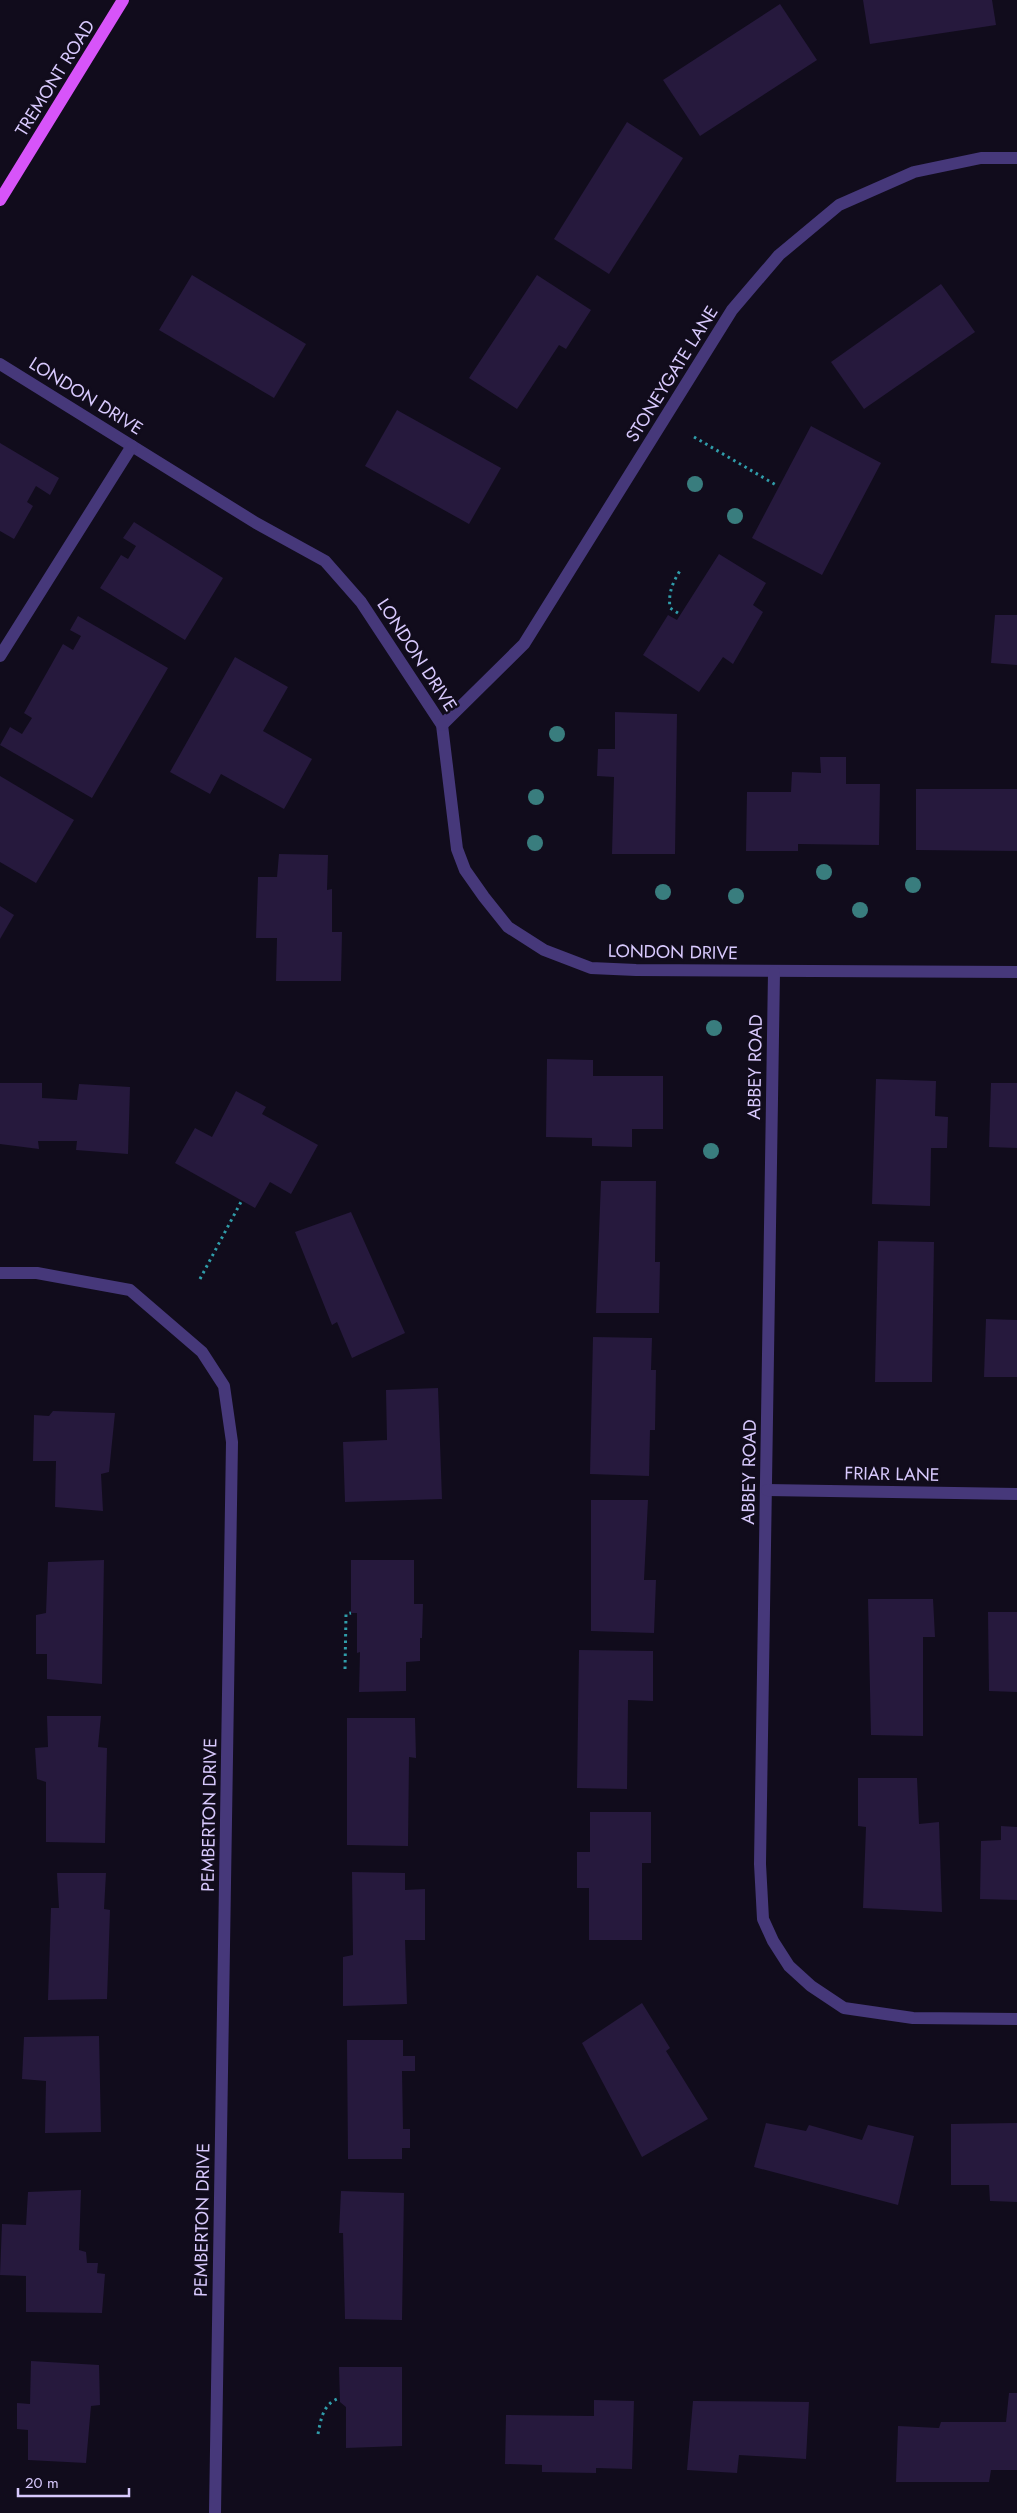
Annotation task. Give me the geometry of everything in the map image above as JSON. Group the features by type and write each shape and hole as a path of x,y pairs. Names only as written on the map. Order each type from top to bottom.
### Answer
{"main road":[{"name":"TREMONT ROAD","path":"0,200 123,0"}],"street":[{"name":"STONEYGATE LANE","path":"442,725 524,644 732,310 779,256 839,205 914,172 981,158 1017,158"},
{"name":"LONDON DRIVE","path":"0,364 256,522 325,562 361,602 442,725 457,849 465,870 508,927 544,950 591,968 774,972 906,970 1017,972"},
{"path":"0,656 132,446"},
{"name":"ABBEY ROAD","path":"774,972 760,1864 763,1918 773,1941 789,1966 811,1986 844,2008 913,2018 1017,2019"},
{"name":"PEMBERTON DRIVE","path":"0,1273 37,1273 130,1290 202,1352 224,1386 232,1442 215,2513"},
{"name":"FRIAR LANE","path":"767,1490 1017,1494"}],"path":[{"path":"694,438 776,485"},
{"path":"678,613 670,608 669,596 673,581 682,569"},
{"path":"200,1279 242,1200"},
{"path":"346,1670 346,1614 351,1613"},
{"path":"318,2434 324,2410 328,2404 340,2398"}],"building":[{"path":"863,0 992,0 996,25 870,44"},
{"path":"780,4 817,60 700,136 663,80"},
{"path":"627,122 683,158 609,274 554,239"},
{"path":"192,275 306,344 274,398 159,330"},
{"path":"537,275 591,310 566,349 559,345 517,409 469,378"},
{"path":"941,284 975,332 864,409 831,362"},
{"path":"397,410 501,468 469,524 365,466"},
{"path":"811,426 881,463 822,575 752,538"},
{"path":"0,443 59,478 50,495 36,486 27,502 33,506 14,539 0,531"},
{"path":"134,522 223,578 185,640 100,588 121,555 128,559 136,546 123,538"},
{"path":"719,554 766,583 753,605 763,612 733,664 723,657 699,692 643,655 668,615 677,620"},
{"path":"995,615 1017,615 1017,665 991,663"},
{"path":"78,616 168,668 92,798 0,745 10,727 22,734 32,718 24,713 63,644 73,650 81,636 70,630"},
{"path":"235,657 288,687 263,731 312,759 284,809 221,774 210,794 170,772"},
{"path":"615,712 677,714 675,854 612,854 614,777 597,776 598,749 615,749"},
{"path":"820,757 846,757 846,784 880,784 879,845 798,844 798,851 746,851 747,792 791,792 792,772 821,773"},
{"path":"0,776 74,820 36,883 0,862"},
{"path":"916,789 1017,789 1017,851 916,850"},
{"path":"279,854 328,855 327,890 332,889 332,932 342,932 341,981 276,981 277,938 256,938 258,877 277,877"},
{"path":"0,906 14,915 0,939"},
{"path":"547,1059 593,1060 593,1076 663,1076 663,1129 632,1129 632,1147 592,1146 592,1138 546,1137"},
{"path":"876,1079 936,1081 935,1116 948,1117 947,1148 931,1148 930,1206 872,1204"},
{"path":"0,1083 42,1083 42,1098 77,1100 79,1084 130,1087 128,1154 76,1150 77,1141 38,1141 39,1149 0,1144"},
{"path":"991,1083 1017,1083 1017,1148 989,1147"},
{"path":"236,1091 266,1107 262,1114 318,1145 291,1194 270,1182 255,1208 175,1163 195,1128 212,1137"},
{"path":"601,1181 656,1181 655,1262 660,1262 659,1313 596,1313"},
{"path":"351,1212 405,1333 352,1358 337,1322 332,1325 295,1232"},
{"path":"878,1241 934,1242 932,1382 875,1382"},
{"path":"986,1319 1017,1320 1017,1377 984,1377"},
{"path":"593,1337 652,1338 651,1370 656,1370 655,1430 650,1430 649,1476 590,1474"},
{"path":"438,1388 442,1499 345,1502 343,1442 387,1440 386,1390"},
{"path":"53,1411 115,1413 109,1472 101,1474 103,1511 55,1507 56,1461 33,1461 34,1415 49,1416"},
{"path":"591,1500 648,1500 644,1580 656,1580 654,1633 591,1631"},
{"path":"104,1560 102,1684 47,1679 47,1654 36,1654 36,1615 46,1613 48,1562"},
{"path":"351,1560 414,1560 414,1604 423,1604 422,1638 420,1638 420,1661 406,1662 406,1691 359,1692 360,1652 357,1653 357,1613 351,1613"},
{"path":"868,1599 933,1599 935,1637 923,1637 923,1736 871,1735"},
{"path":"988,1612 1017,1612 1017,1692 989,1691"},
{"path":"579,1650 653,1651 653,1701 628,1700 627,1789 577,1788"},
{"path":"47,1716 101,1716 98,1747 107,1748 105,1843 46,1842 46,1782 37,1779 35,1748 48,1747"},
{"path":"347,1718 415,1718 416,1758 409,1757 408,1846 347,1845"},
{"path":"858,1778 917,1778 919,1824 939,1822 942,1912 863,1908 866,1827 858,1826"},
{"path":"590,1812 651,1812 651,1863 642,1863 642,1940 589,1940 589,1888 577,1888 577,1852 590,1852"},
{"path":"1001,1826 1017,1827 1017,1900 980,1899 981,1841 1001,1840"},
{"path":"352,1872 405,1873 405,1890 425,1889 425,1940 405,1940 407,2004 343,2006 343,1957 353,1955"},
{"path":"57,1873 106,1873 104,1909 110,1910 107,1999 48,2000 51,1908 59,1908"},
{"path":"642,2003 670,2048 666,2051 708,2119 642,2157 582,2043"},
{"path":"99,2036 101,2132 45,2133 46,2081 22,2079 24,2037"},
{"path":"347,2040 403,2040 403,2056 415,2056 415,2071 402,2071 403,2129 410,2129 410,2148 402,2148 402,2159 348,2159"},
{"path":"766,2123 806,2131 809,2125 862,2140 868,2125 914,2136 898,2205 754,2167"},
{"path":"1017,2123 1017,2202 990,2201 989,2185 951,2185 951,2124"},
{"path":"81,2190 79,2250 86,2252 87,2263 98,2263 97,2273 105,2274 102,2313 26,2312 26,2276 0,2275 2,2224 26,2225 28,2192"},
{"path":"341,2191 404,2193 402,2320 345,2319 343,2233 339,2233"},
{"path":"31,2361 99,2365 100,2405 91,2406 86,2463 28,2460 28,2430 17,2429 17,2403 30,2404"},
{"path":"339,2367 402,2367 402,2446 346,2448 346,2407 340,2402"},
{"path":"1009,2393 1017,2393 1017,2470 991,2470 989,2482 896,2482 898,2426 939,2428 941,2422 1006,2422"},
{"path":"594,2400 634,2401 632,2469 596,2468 596,2473 542,2472 542,2465 505,2464 506,2415 594,2416"},
{"path":"693,2401 809,2402 806,2459 739,2455 737,2473 687,2470"}]}
